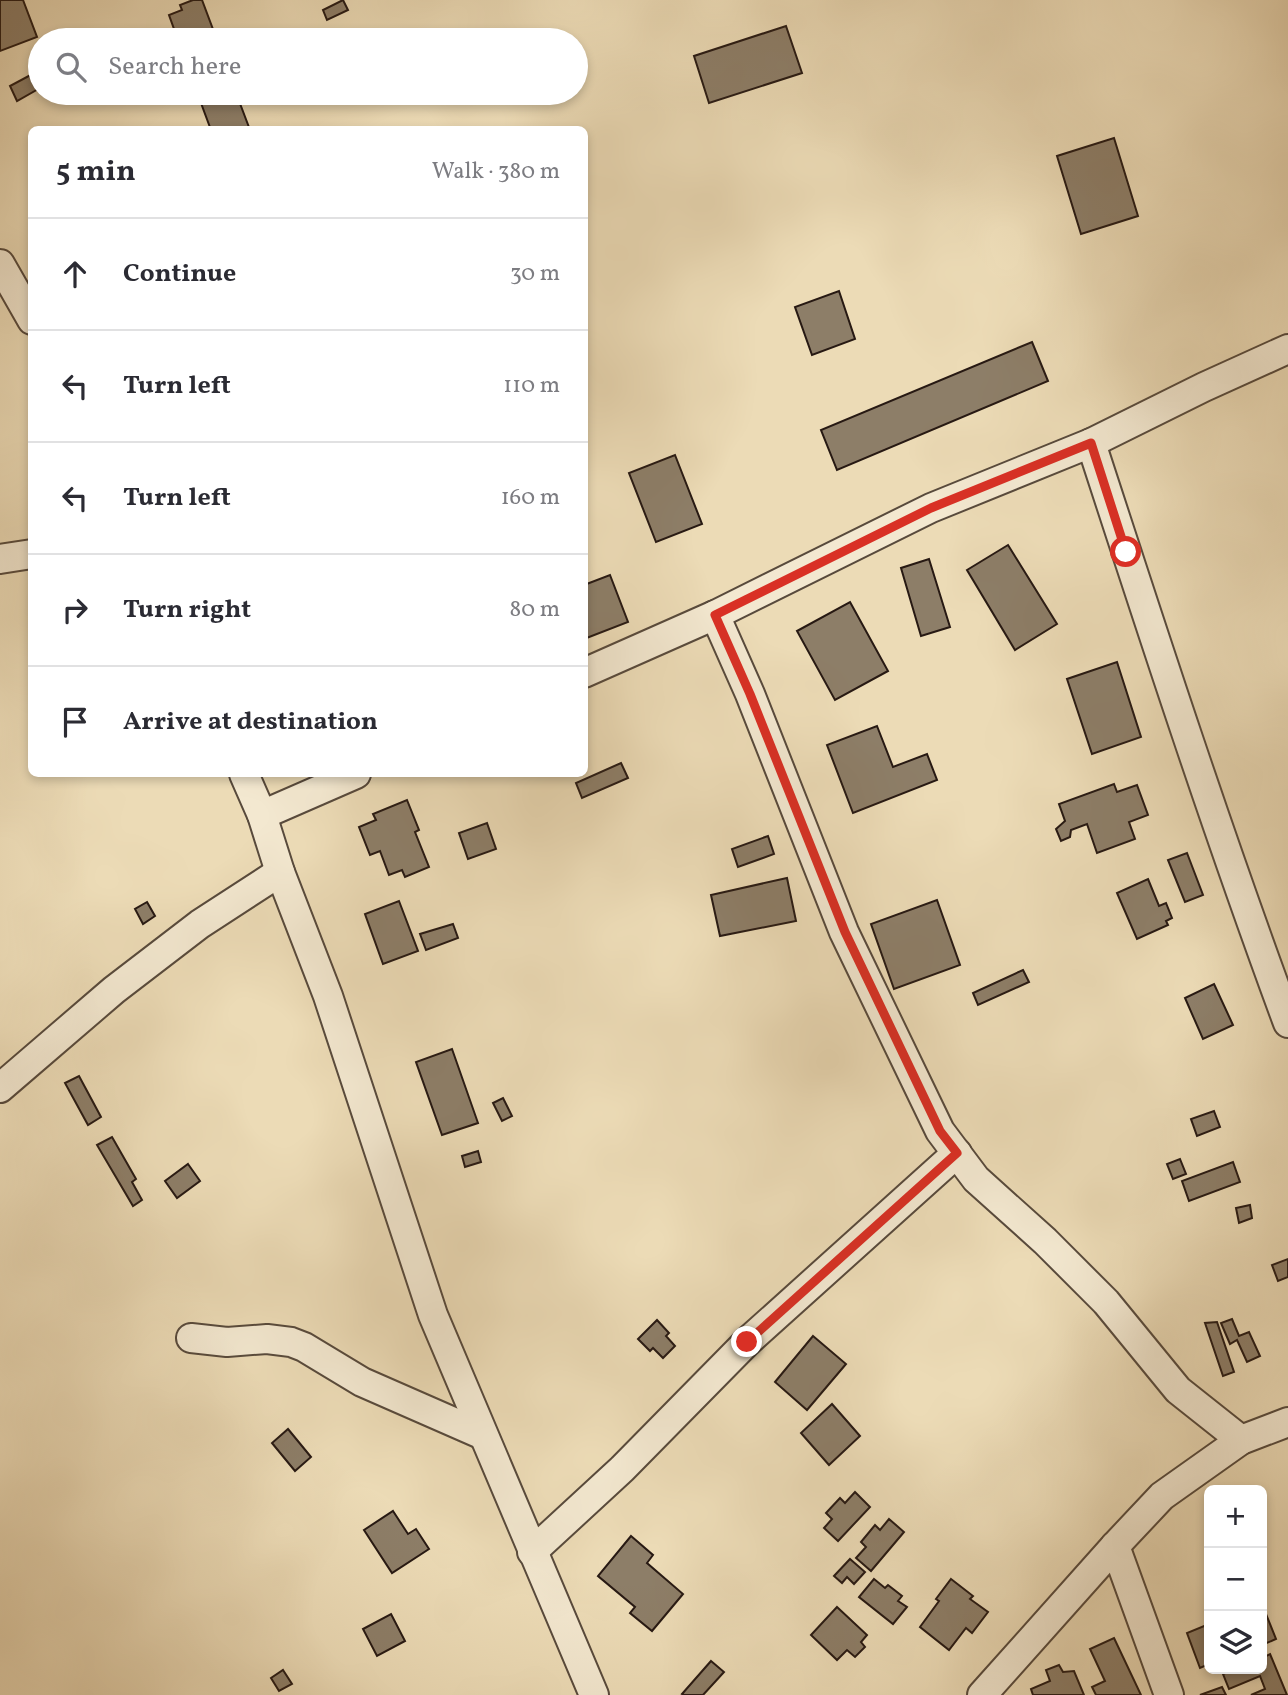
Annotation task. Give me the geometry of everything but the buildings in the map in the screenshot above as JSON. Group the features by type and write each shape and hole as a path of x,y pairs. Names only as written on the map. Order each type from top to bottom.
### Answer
{"street":[{"path":"0,264 28,313"},
{"path":"588,671 715,615 931,508 1091,443 1288,349"},
{"path":"1091,443 1170,688 1244,905 1288,1023"},
{"path":"0,559 28,555"},
{"path":"715,615 750,694 845,932 940,1131 976,1179 1045,1241 1106,1302 1178,1390 1241,1440"},
{"path":"245,777 262,815 280,872 328,996 433,1315 594,1695"},
{"path":"262,815 349,777"},
{"path":"0,1088 114,990 200,923 280,872"},
{"path":"532,1552 622,1469 747,1342 957,1153"},
{"path":"191,1338 227,1342 267,1339 291,1342 362,1381 483,1436"},
{"path":"982,1695 1162,1496 1241,1440 1288,1422"},
{"path":"1115,1546 1169,1695"}],"route":[{"path":"747,1342 957,1153 940,1131 845,932 750,694 715,615 931,508 1091,443 1126,552"}]}
